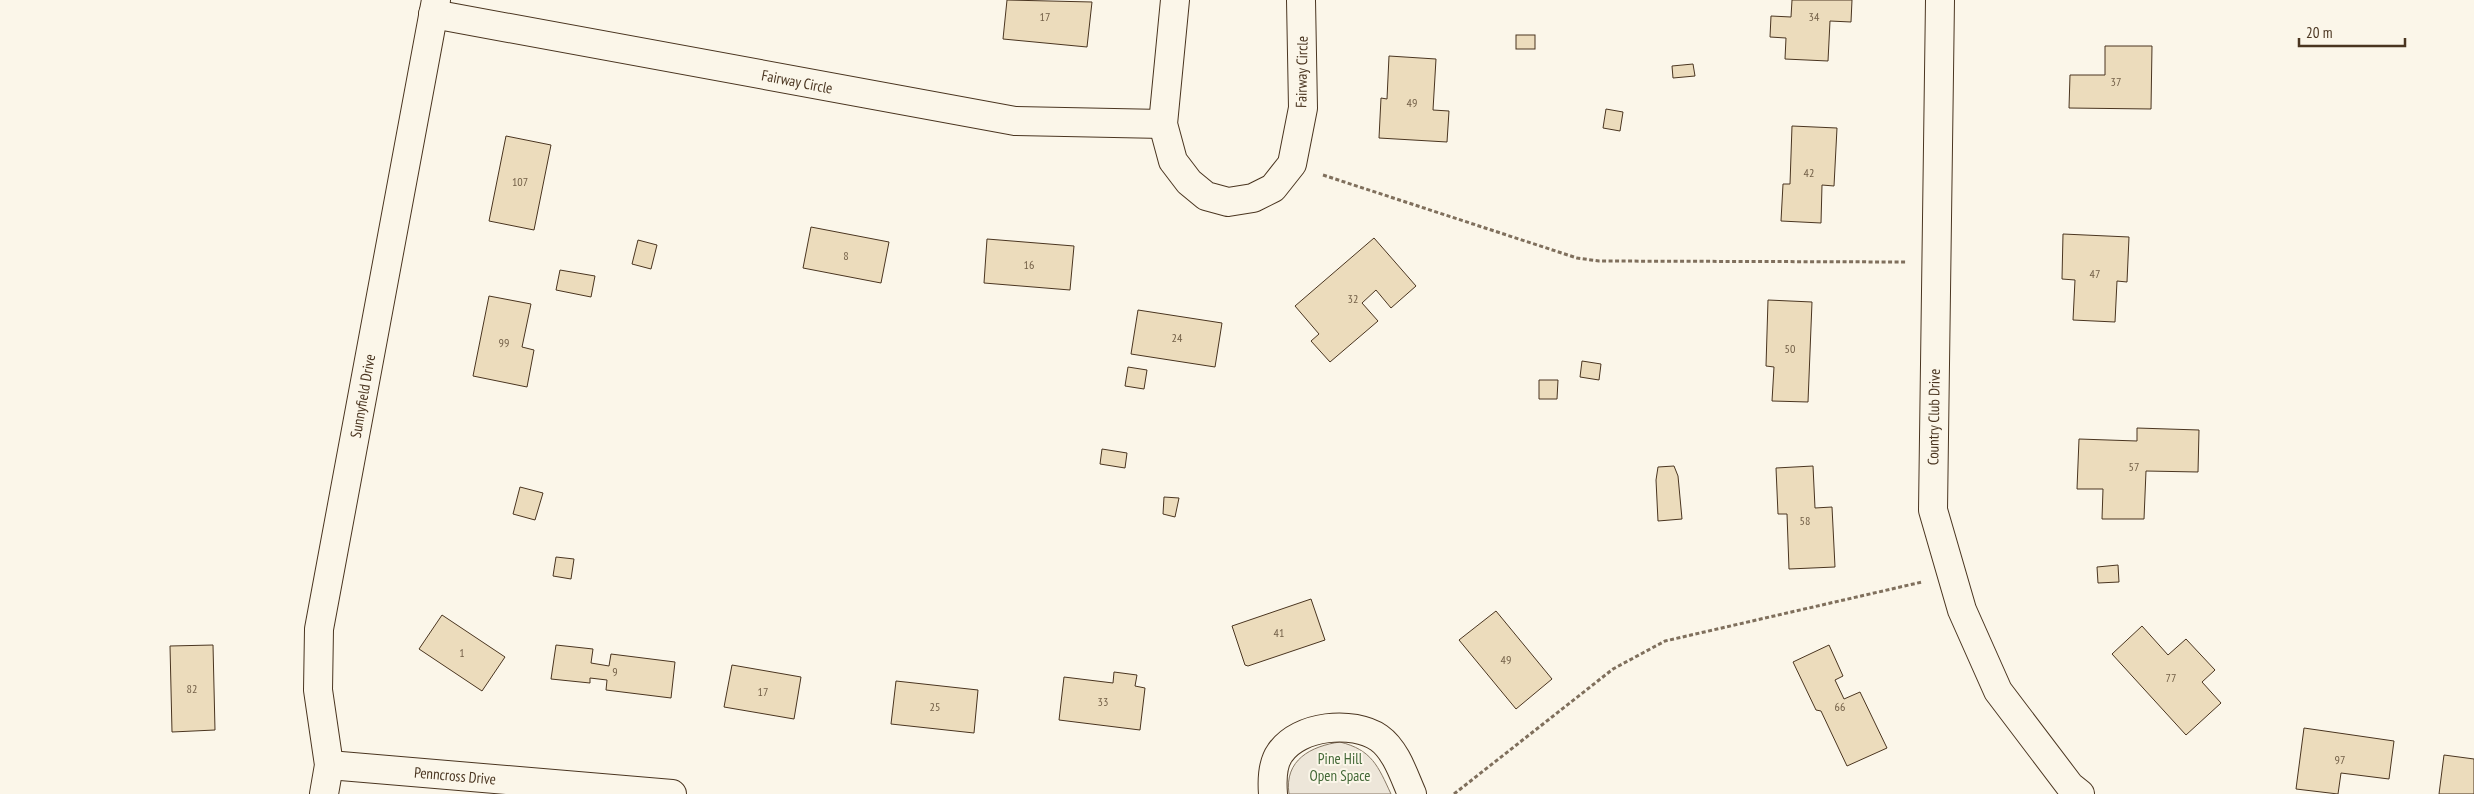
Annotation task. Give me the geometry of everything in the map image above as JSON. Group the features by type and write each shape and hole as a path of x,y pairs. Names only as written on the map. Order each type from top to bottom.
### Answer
{"street":[{"name":"Fairway Circle","path":"1175,0 1162,124 1173,161 1189,182 1206,196 1228,202 1253,198 1273,188 1292,164 1303,108 1301,0"},
{"name":"Country Club Drive","path":"1940,0 1933,510 1962,610 1998,691 2070,786 2080,794"},
{"name":"Fairway Circle","path":"435,7 1015,121 1162,124"},
{"name":"Sunnyfield Drive","path":"324,794 329,765 318,690 320,629 435,7"},
{"path":"1273,794 1272,777 1280,753 1301,736 1326,727 1359,728 1380,738 1397,760 1412,794"},
{"name":"Penncross Drive","path":"329,765 672,794"}],"path":[{"path":"1292,164 1577,258 1599,261 1936,262"},
{"path":"1454,794 1613,669 1665,641 1952,575"}],"green space":[{"name":"Pine Hill Open Space","path":"1340,742 1351,745 1373,760 1391,794 1289,794 1291,772 1295,764 1310,751"}],"building":[{"path":"1007,0 1092,2 1087,47 1003,39"},
{"path":"1792,0 1852,0 1851,22 1830,21 1828,61 1785,59 1786,38 1770,37 1771,16 1791,17"},
{"path":"1516,35 1535,35 1535,49 1516,49"},
{"path":"2105,46 2152,46 2151,109 2069,108 2070,75 2105,75"},
{"path":"1389,56 1436,59 1433,110 1449,111 1447,142 1379,138 1381,98 1387,99"},
{"path":"1693,64 1695,76 1673,78 1672,66"},
{"path":"1606,109 1623,112 1620,131 1603,128"},
{"path":"1792,126 1837,128 1834,186 1822,185 1821,223 1781,221 1783,184 1790,184"},
{"path":"506,136 551,145 534,230 489,221"},
{"path":"811,227 889,242 881,283 803,268"},
{"path":"2063,234 2129,237 2127,282 2117,281 2115,322 2073,320 2075,280 2062,279"},
{"path":"1374,238 1416,286 1391,308 1376,290 1362,303 1378,321 1330,362 1311,341 1319,334 1295,306"},
{"path":"987,239 1074,246 1070,290 984,283"},
{"path":"638,240 657,245 651,269 632,264"},
{"path":"560,270 595,276 591,297 556,290"},
{"path":"489,296 531,304 522,347 534,350 527,387 473,376"},
{"path":"1768,300 1812,302 1808,402 1772,401 1774,367 1766,366"},
{"path":"1138,310 1222,323 1215,367 1131,354"},
{"path":"1582,361 1601,364 1599,380 1580,377"},
{"path":"1128,367 1147,370 1144,389 1125,386"},
{"path":"1539,380 1558,380 1557,399 1539,399"},
{"path":"2137,428 2199,430 2198,472 2146,471 2144,519 2102,519 2103,489 2077,489 2079,439 2137,441"},
{"path":"1102,449 1127,453 1125,468 1100,464"},
{"path":"1674,466 1678,476 1682,519 1658,521 1656,480 1658,467"},
{"path":"1813,466 1815,508 1832,507 1835,567 1789,569 1787,514 1778,514 1776,468"},
{"path":"520,487 543,493 535,520 513,514"},
{"path":"1164,497 1179,498 1175,517 1163,514"},
{"path":"556,557 574,559 571,579 553,576"},
{"path":"2118,565 2119,582 2098,583 2097,567"},
{"path":"1311,599 1325,640 1248,666 1245,665 1232,626"},
{"path":"1496,611 1552,679 1516,709 1459,640"},
{"path":"442,615 505,657 482,691 419,649"},
{"path":"2142,626 2168,655 2186,639 2215,670 2202,682 2221,703 2186,735 2112,654"},
{"path":"213,645 215,730 172,732 170,646"},
{"path":"556,645 593,649 591,663 609,666 611,654 675,662 671,698 606,690 607,680 590,678 590,683 551,679"},
{"path":"1829,645 1843,676 1835,680 1844,699 1860,692 1887,748 1847,766 1821,711 1816,710 1793,662"},
{"path":"732,665 801,677 794,719 724,707"},
{"path":"1114,672 1137,675 1135,686 1145,688 1140,730 1059,720 1064,677 1113,683"},
{"path":"896,681 978,690 974,733 891,724"},
{"path":"2304,728 2394,741 2389,779 2341,773 2338,794 2296,789"},
{"path":"2444,755 2474,759 2474,794 2439,794"}]}
